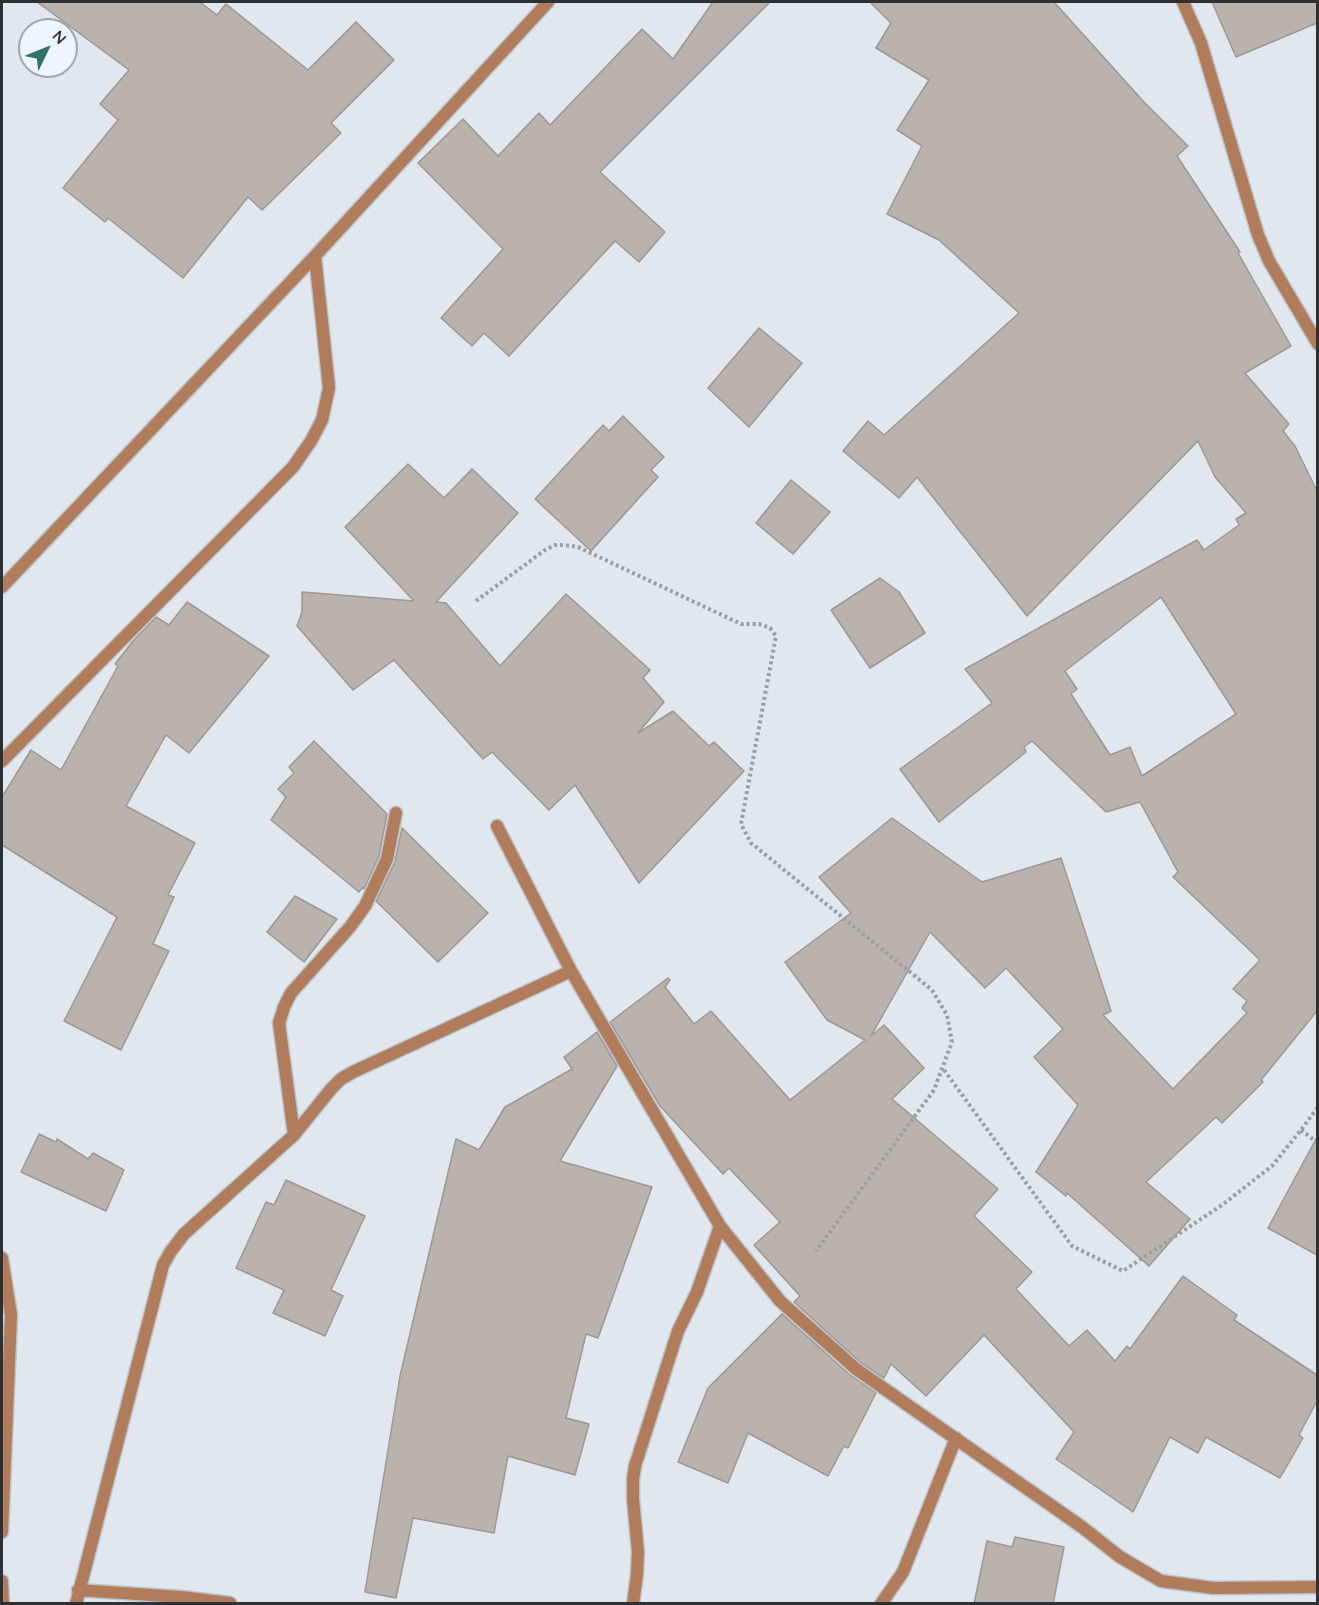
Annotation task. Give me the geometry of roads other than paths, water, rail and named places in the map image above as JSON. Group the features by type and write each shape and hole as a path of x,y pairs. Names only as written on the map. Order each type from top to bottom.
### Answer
{"street":[{"path":"2,587 315,256 548,2"},
{"path":"1183,2 1201,43 1258,235 1269,261 1317,344"},
{"path":"2,761 293,467 311,441 322,420 329,388 315,256"},
{"path":"294,1135 279,1023 284,1007 291,993 350,927 365,906 387,859 396,813"},
{"path":"497,826 571,971 720,1226 780,1301 856,1369 1082,1527 1120,1557 1161,1581 1213,1588 1317,1587"},
{"path":"76,1604 163,1265 184,1234 294,1135 331,1089 353,1072 571,971"},
{"path":"633,1604 638,1574 638,1552 633,1479 678,1331 697,1292 720,1226"},
{"path":"2,1258 10,1315 2,1532"},
{"path":"881,1604 903,1572 956,1438"},
{"path":"2,1581 3,1604"},
{"path":"78,1590 181,1597 230,1603"}]}
